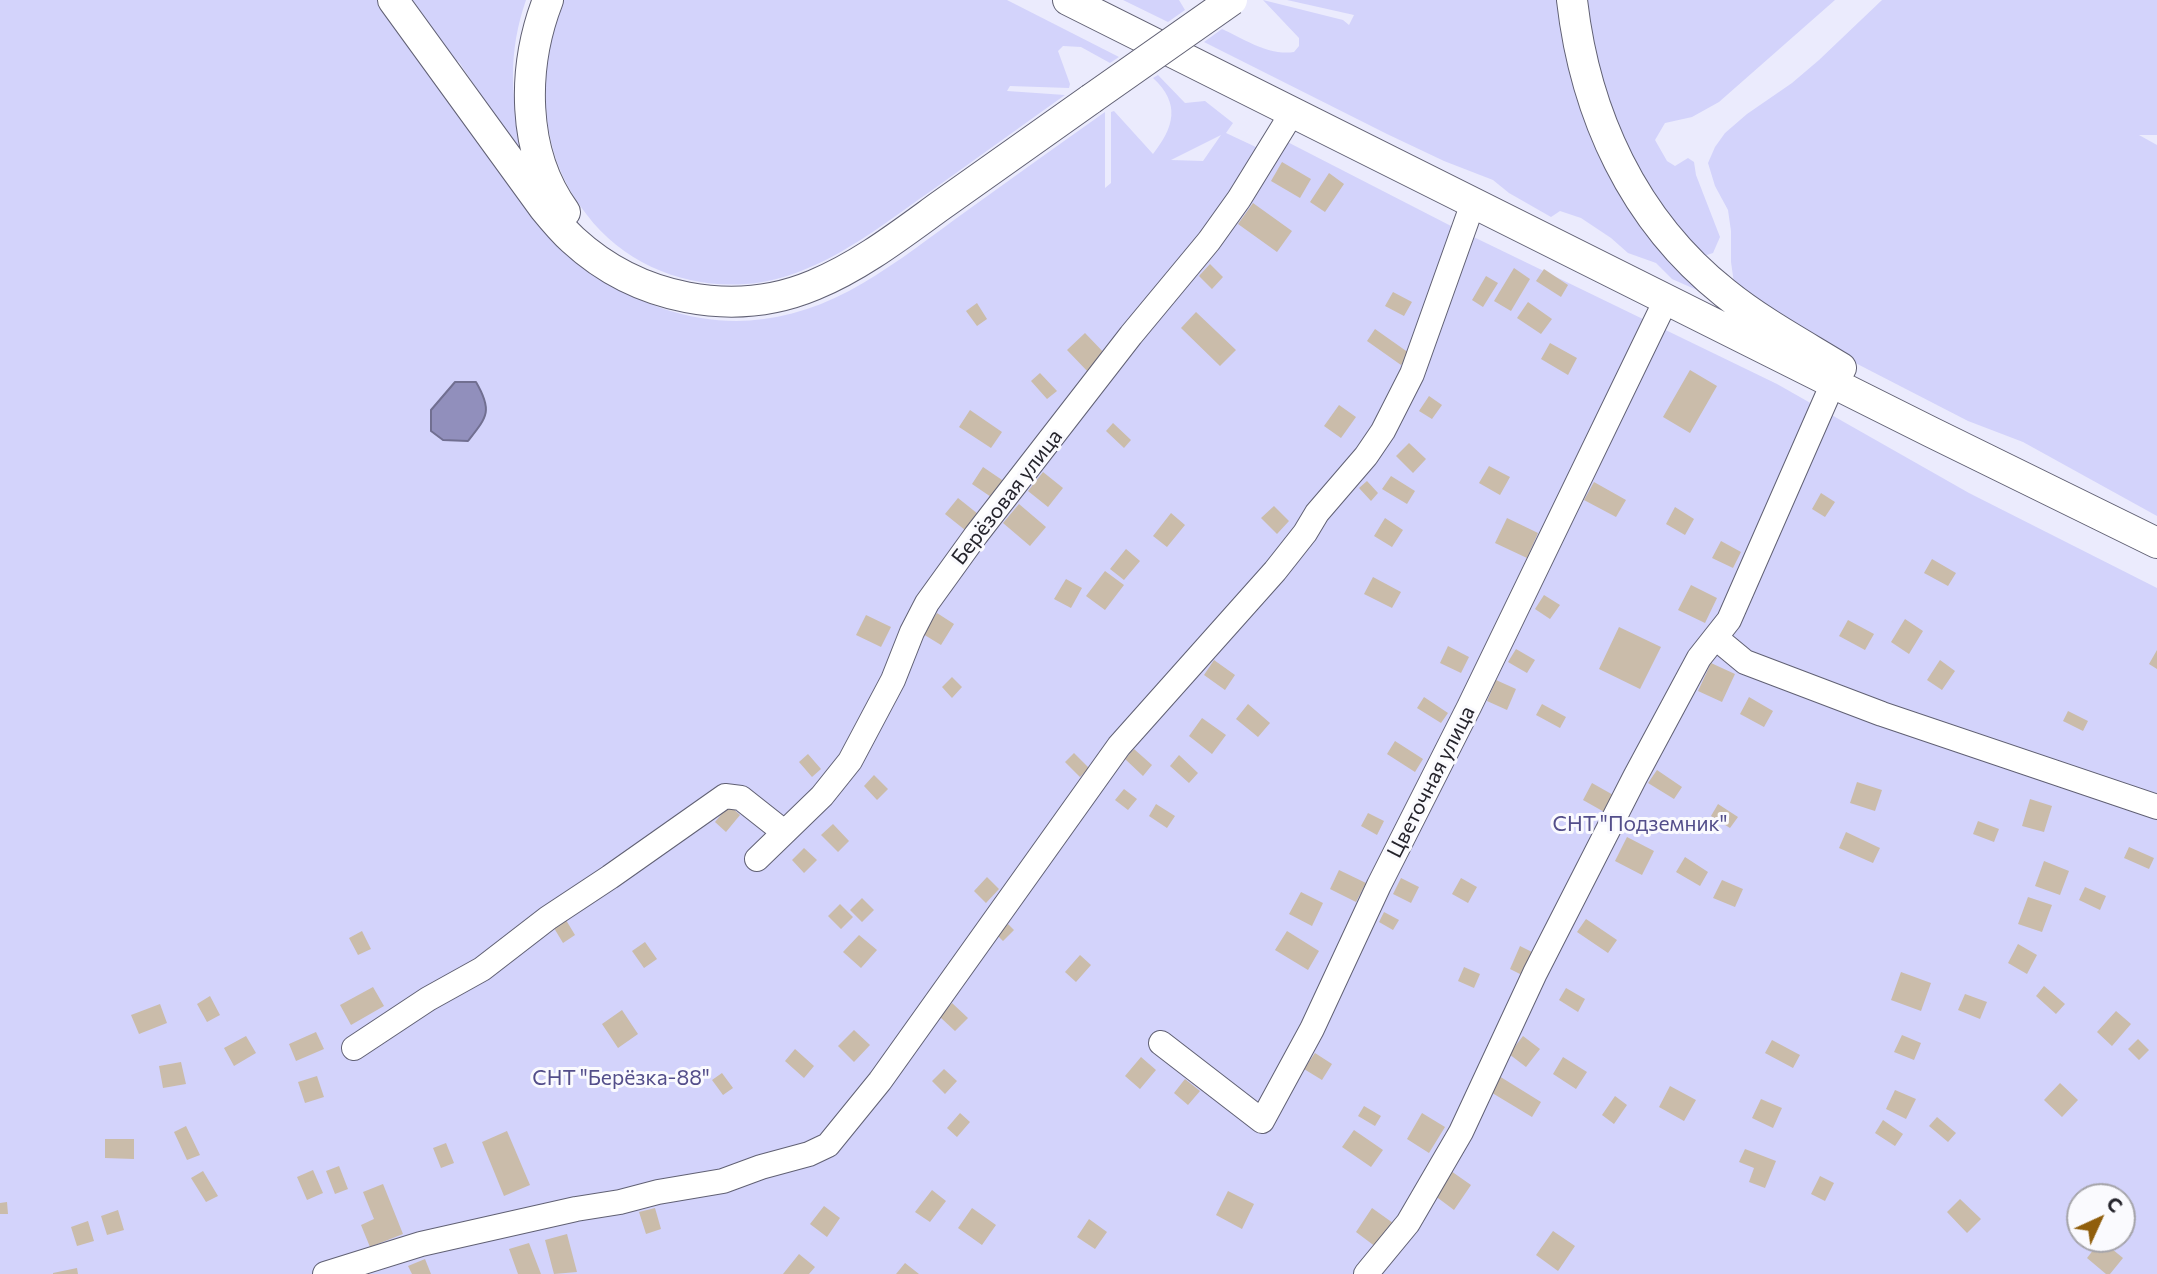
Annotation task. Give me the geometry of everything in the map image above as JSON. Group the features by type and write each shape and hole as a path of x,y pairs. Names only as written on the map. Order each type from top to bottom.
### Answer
{"main road":[{"path":"393,0 544,208 572,239 594,256 648,287 683,297 736,302 788,295 815,285 874,253 1232,0"},
{"path":"548,0 530,63 529,98 538,156 562,209 576,227 602,253 648,287"},
{"path":"1068,0 2157,543"},
{"path":"1572,0 1577,43 1586,80 1605,136 1626,178 1656,222 1723,292 1762,320 1841,368 2045,475 2157,543"}],"street":[{"name":"Берёзовая улица","path":"757,859 822,796 849,761 887,691 927,603 976,535 1209,241 1239,199 1292,113"},
{"path":"325,1274 421,1244 576,1209 723,1181 809,1154 828,1145 880,1081 1119,746 1275,571 1330,496 1377,440 1412,374 1473,203"},
{"name":"Цветочная улица","path":"1161,1043 1262,1121 1312,1029 1391,860 1469,707 1666,300"},
{"path":"1366,1274 1408,1223 1461,1132 1535,973 1635,777 1699,658 1729,620 1833,383"},
{"path":"1716,638 1745,662 1783,677 1882,714 2157,807"},
{"path":"354,1048 428,999 482,969 548,918 725,796 741,798 784,832"}],"green space":[{"path":"0,0 381,0 598,277 659,307 690,316 721,320 753,320 784,315 817,306 849,291 903,257 1105,112 1105,188 1111,183 1111,112 1114,111 1153,154 1166,134 1170,125 1171,106 1168,97 1153,78 1158,75 1185,103 1205,101 1233,123 1226,133 1258,148 1268,132 1453,227 1777,384 1969,493 2157,588 2157,1274 0,1274","holes":["1221,135 1203,161 1171,160"]},
{"path":"412,0 526,0 516,38 513,75 516,112 524,151 521,152 513,144 459,62"},
{"path":"562,0 1007,0 1119,57 1110,63 1081,47 1063,46 1058,51 1069,88 1010,86 1007,91 1065,95 895,217 824,261 787,276 760,282 732,285 704,283 651,267 627,253 606,236 587,215 567,184 554,153 545,101 545,56"},
{"path":"1123,0 1179,0 1185,10 1168,22"},
{"path":"1263,0 1343,20 1349,25 1354,15 1287,0 1560,0 1563,36 1698,287 1697,290 1672,279 1656,263 1628,253 1581,218 1560,211 1551,217 1509,193 1493,180 1387,134 1204,42 1222,29 1275,52 1294,52 1299,46 1299,38"},
{"path":"1586,0 1835,0 1719,102 1692,117 1665,123 1655,140 1667,161 1675,166 1688,158 1694,162 1696,175 1720,237 1713,253 1704,256 1663,212 1622,142 1596,65"},
{"path":"1882,0 2157,0 2157,135 2139,135 2157,145 2157,516 2023,442 1968,421 1836,353 1734,283 1728,210 1715,186 1708,163 1715,147 1725,133 1792,83"}],"shaded area":[{"path":"455,382 476,382 485,400 486,413 468,441 443,440 431,431 431,410"}],"building":[{"path":"1282,162 1311,179 1300,198 1271,181"},
{"path":"1329,173 1344,184 1325,212 1310,202"},
{"path":"1253,203 1292,231 1277,252 1238,224"},
{"path":"1210,264 1223,277 1212,289 1199,276"},
{"path":"1514,268 1530,279 1511,311 1494,301"},
{"path":"1544,269 1568,285 1561,297 1536,281"},
{"path":"1486,276 1498,283 1483,307 1472,300"},
{"path":"1393,292 1412,302 1404,316 1385,306"},
{"path":"1528,302 1552,319 1541,334 1517,318"},
{"path":"977,303 987,319 977,326 966,311"},
{"path":"1196,312 1236,350 1220,366 1181,328"},
{"path":"1375,329 1409,353 1401,365 1367,341"},
{"path":"1085,333 1108,357 1090,374 1067,350"},
{"path":"1550,343 1577,358 1568,375 1541,359"},
{"path":"1690,370 1717,386 1690,433 1663,417"},
{"path":"1040,373 1057,391 1047,399 1031,381"},
{"path":"1429,396 1442,405 1432,419 1419,411"},
{"path":"1339,405 1356,417 1341,438 1324,426"},
{"path":"970,410 1002,432 991,448 959,427"},
{"path":"1113,423 1131,440 1124,448 1106,431"},
{"path":"1409,443 1426,459 1413,473 1396,456"},
{"path":"1489,466 1510,477 1500,495 1479,483"},
{"path":"983,467 1008,484 997,501 972,484"},
{"path":"1043,472 1063,488 1048,507 1028,491"},
{"path":"1391,476 1415,491 1407,504 1382,489"},
{"path":"1367,481 1378,493 1371,501 1359,488"},
{"path":"1594,482 1626,500 1616,517 1584,500"},
{"path":"1821,493 1835,502 1825,517 1812,509"},
{"path":"958,498 983,518 970,534 945,514"},
{"path":"1019,504 1046,527 1030,546 1003,523"},
{"path":"1274,506 1289,521 1277,534 1261,518"},
{"path":"1675,507 1694,519 1685,535 1666,524"},
{"path":"1171,513 1185,525 1167,547 1153,536"},
{"path":"1385,518 1403,530 1392,547 1374,536"},
{"path":"1507,518 1538,533 1527,558 1495,543"},
{"path":"1721,541 1741,552 1733,568 1712,558"},
{"path":"1126,549 1140,561 1124,580 1110,569"},
{"path":"1932,559 1956,573 1948,586 1924,573"},
{"path":"1105,571 1124,585 1105,610 1086,596"},
{"path":"1373,577 1401,592 1392,608 1364,594"},
{"path":"1066,579 1082,588 1071,608 1054,599"},
{"path":"1691,585 1717,598 1705,623 1678,610"},
{"path":"1544,595 1560,605 1550,619 1535,609"},
{"path":"937,613 954,624 941,645 923,634"},
{"path":"866,615 891,627 881,647 856,635"},
{"path":"1905,619 1923,631 1909,654 1891,642"},
{"path":"1848,620 1874,634 1865,650 1839,636"},
{"path":"1619,627 1661,647 1640,689 1599,669"},
{"path":"1448,646 1469,657 1461,673 1440,663"},
{"path":"1516,649 1535,660 1527,673 1508,662"},
{"path":"2157,650 2157,669 2149,664"},
{"path":"1214,660 1235,675 1225,690 1204,675"},
{"path":"1940,660 1955,671 1942,690 1927,680"},
{"path":"1711,663 1735,674 1722,702 1698,691"},
{"path":"952,677 962,687 952,698 942,687"},
{"path":"1496,680 1516,689 1507,710 1487,701"},
{"path":"1424,697 1448,713 1441,723 1417,708"},
{"path":"1749,697 1773,711 1764,727 1740,714"},
{"path":"1248,704 1270,723 1258,737 1236,719"},
{"path":"1542,704 1566,717 1560,728 1536,715"},
{"path":"2068,711 2088,721 2083,731 2063,721"},
{"path":"1202,718 1226,735 1212,754 1189,736"},
{"path":"1395,741 1423,759 1415,772 1387,754"},
{"path":"1134,749 1152,765 1143,776 1125,759"},
{"path":"1074,753 1089,768 1080,777 1065,762"},
{"path":"808,754 821,769 812,777 799,762"},
{"path":"1179,755 1198,773 1189,783 1170,766"},
{"path":"1657,770 1682,787 1674,799 1648,783"},
{"path":"874,775 888,789 877,800 864,786"},
{"path":"1857,782 1882,790 1875,811 1850,803"},
{"path":"1592,783 1615,796 1606,813 1583,800"},
{"path":"1124,789 1137,799 1128,810 1115,800"},
{"path":"2030,799 2052,806 2044,832 2022,826"},
{"path":"1156,804 1175,816 1167,828 1149,816"},
{"path":"1718,804 1738,817 1730,828 1711,816"},
{"path":"729,805 740,815 726,832 715,822"},
{"path":"1368,813 1384,821 1377,835 1361,826"},
{"path":"1978,821 1999,829 1994,842 1973,834"},
{"path":"833,824 849,841 838,852 821,835"},
{"path":"1846,832 1880,848 1873,863 1839,848"},
{"path":"1627,837 1654,851 1642,875 1615,861"},
{"path":"2129,847 2154,858 2149,869 2124,858"},
{"path":"804,848 817,860 804,873 792,860"},
{"path":"1685,857 1708,872 1700,886 1676,872"},
{"path":"2044,861 2069,871 2060,895 2035,886"},
{"path":"1339,870 1366,883 1356,902 1330,889"},
{"path":"987,877 999,889 986,903 974,891"},
{"path":"1401,878 1419,887 1411,903 1393,894"},
{"path":"1461,878 1477,887 1468,903 1452,894"},
{"path":"1722,880 1743,889 1735,907 1713,898"},
{"path":"2085,887 2106,896 2100,910 2079,900"},
{"path":"1301,892 1323,903 1312,926 1289,914"},
{"path":"2028,897 2052,905 2042,932 2018,924"},
{"path":"862,898 874,910 862,922 850,910"},
{"path":"840,904 853,917 841,929 828,916"},
{"path":"1384,912 1399,920 1393,930 1379,922"},
{"path":"1586,919 1617,940 1608,953 1577,932"},
{"path":"566,920 575,935 563,943 554,928"},
{"path":"1008,924 1014,930 1003,941 997,935"},
{"path":"362,931 371,949 358,955 349,938"},
{"path":"1287,931 1319,951 1308,970 1275,950"},
{"path":"859,935 877,950 861,968 843,952"},
{"path":"645,942 657,959 644,968 632,951"},
{"path":"2018,944 2037,955 2027,974 2008,963"},
{"path":"1520,946 1534,953 1524,976 1510,969"},
{"path":"1080,955 1091,965 1076,982 1065,972"},
{"path":"1464,967 1480,974 1474,988 1458,981"},
{"path":"1901,972 1931,983 1921,1011 1891,1000"},
{"path":"2044,986 2065,1004 2056,1014 2036,996"},
{"path":"373,987 384,1006 351,1025 340,1005"},
{"path":"1566,988 1585,999 1578,1012 1559,1000"},
{"path":"1965,994 1987,1002 1980,1019 1958,1010"},
{"path":"210,996 220,1015 207,1022 197,1004"},
{"path":"952,1003 968,1018 955,1031 940,1017"},
{"path":"160,1004 167,1023 139,1034 131,1015"},
{"path":"622,1010 638,1034 618,1048 602,1024"},
{"path":"2116,1011 2131,1024 2112,1046 2097,1032"},
{"path":"854,1030 870,1045 854,1062 838,1046"},
{"path":"316,1032 324,1049 296,1061 289,1044"},
{"path":"1902,1035 1921,1043 1914,1060 1894,1052"},
{"path":"246,1036 256,1053 234,1066 224,1048"},
{"path":"1523,1036 1540,1049 1526,1067 1509,1054"},
{"path":"2138,1039 2149,1050 2139,1060 2128,1049"},
{"path":"1772,1040 1800,1055 1793,1068 1765,1053"},
{"path":"795,1049 814,1066 804,1078 785,1061"},
{"path":"1315,1053 1332,1064 1322,1080 1304,1069"},
{"path":"1141,1057 1156,1070 1140,1089 1125,1076"},
{"path":"1563,1057 1587,1072 1576,1089 1553,1074"},
{"path":"181,1062 186,1084 163,1088 159,1066"},
{"path":"944,1069 957,1081 945,1094 932,1081"},
{"path":"722,1073 733,1088 723,1095 712,1080"},
{"path":"317,1076 324,1097 305,1103 298,1082"},
{"path":"1499,1076 1541,1102 1532,1117 1489,1091"},
{"path":"1185,1079 1200,1091 1188,1105 1174,1093"},
{"path":"2060,1083 2078,1100 2062,1117 2044,1100"},
{"path":"1670,1086 1696,1100 1684,1121 1659,1107"},
{"path":"1895,1090 1916,1099 1906,1119 1886,1109"},
{"path":"1615,1096 1627,1105 1614,1124 1602,1115"},
{"path":"1761,1099 1782,1108 1773,1128 1752,1118"},
{"path":"1364,1106 1381,1116 1375,1126 1358,1116"},
{"path":"960,1113 970,1122 957,1137 947,1128"},
{"path":"1422,1113 1445,1127 1429,1153 1407,1139"},
{"path":"1937,1117 1956,1133 1948,1142 1929,1126"},
{"path":"1883,1120 1903,1134 1895,1146 1875,1133"},
{"path":"186,1126 200,1155 187,1160 174,1132"},
{"path":"1354,1130 1383,1150 1371,1167 1342,1147"},
{"path":"507,1131 530,1185 504,1196 482,1142"},
{"path":"105,1139 134,1139 134,1159 105,1158"},
{"path":"446,1143 454,1163 441,1168 433,1148"},
{"path":"1745,1149 1776,1161 1765,1188 1749,1182 1754,1168 1739,1162"},
{"path":"339,1166 348,1189 335,1194 326,1171"},
{"path":"313,1170 323,1193 307,1200 297,1177"},
{"path":"203,1171 218,1196 206,1202 191,1178"},
{"path":"1451,1171 1471,1185 1454,1210 1434,1195"},
{"path":"1820,1176 1834,1183 1825,1201 1811,1194"},
{"path":"383,1184 403,1234 370,1247 361,1225 374,1219 363,1192"},
{"path":"932,1190 946,1201 930,1222 915,1212"},
{"path":"1228,1191 1254,1204 1242,1229 1216,1215"},
{"path":"1960,1199 1981,1219 1967,1233 1947,1212"},
{"path":"7,1202 8,1214 0,1214 0,1203"},
{"path":"824,1206 840,1218 827,1237 810,1224"},
{"path":"655,1208 661,1229 646,1234 639,1212"},
{"path":"972,1208 996,1225 982,1245 958,1228"},
{"path":"1372,1208 1393,1223 1376,1247 1356,1232"},
{"path":"118,1210 124,1230 107,1235 101,1216"},
{"path":"1089,1219 1107,1232 1095,1249 1077,1237"},
{"path":"88,1221 94,1241 77,1246 71,1227"},
{"path":"1553,1231 1575,1246 1558,1271 1536,1255"},
{"path":"567,1234 577,1272 554,1274 545,1240"},
{"path":"529,1243 541,1274 518,1274 509,1249"},
{"path":"2091,1253 2117,1253 2123,1258 2110,1274 2106,1274 2087,1258"},
{"path":"799,1254 815,1267 809,1274 783,1274"},
{"path":"425,1259 431,1274 412,1274 408,1266"},
{"path":"905,1263 919,1274 896,1274"},
{"path":"77,1268 78,1274 53,1274 53,1273"}],"park label":[{"name":"СНТ \"Подземник\"","path":"1640,824"},
{"name":"СНТ \"Берёзка-88\"","path":"621,1078"}]}
